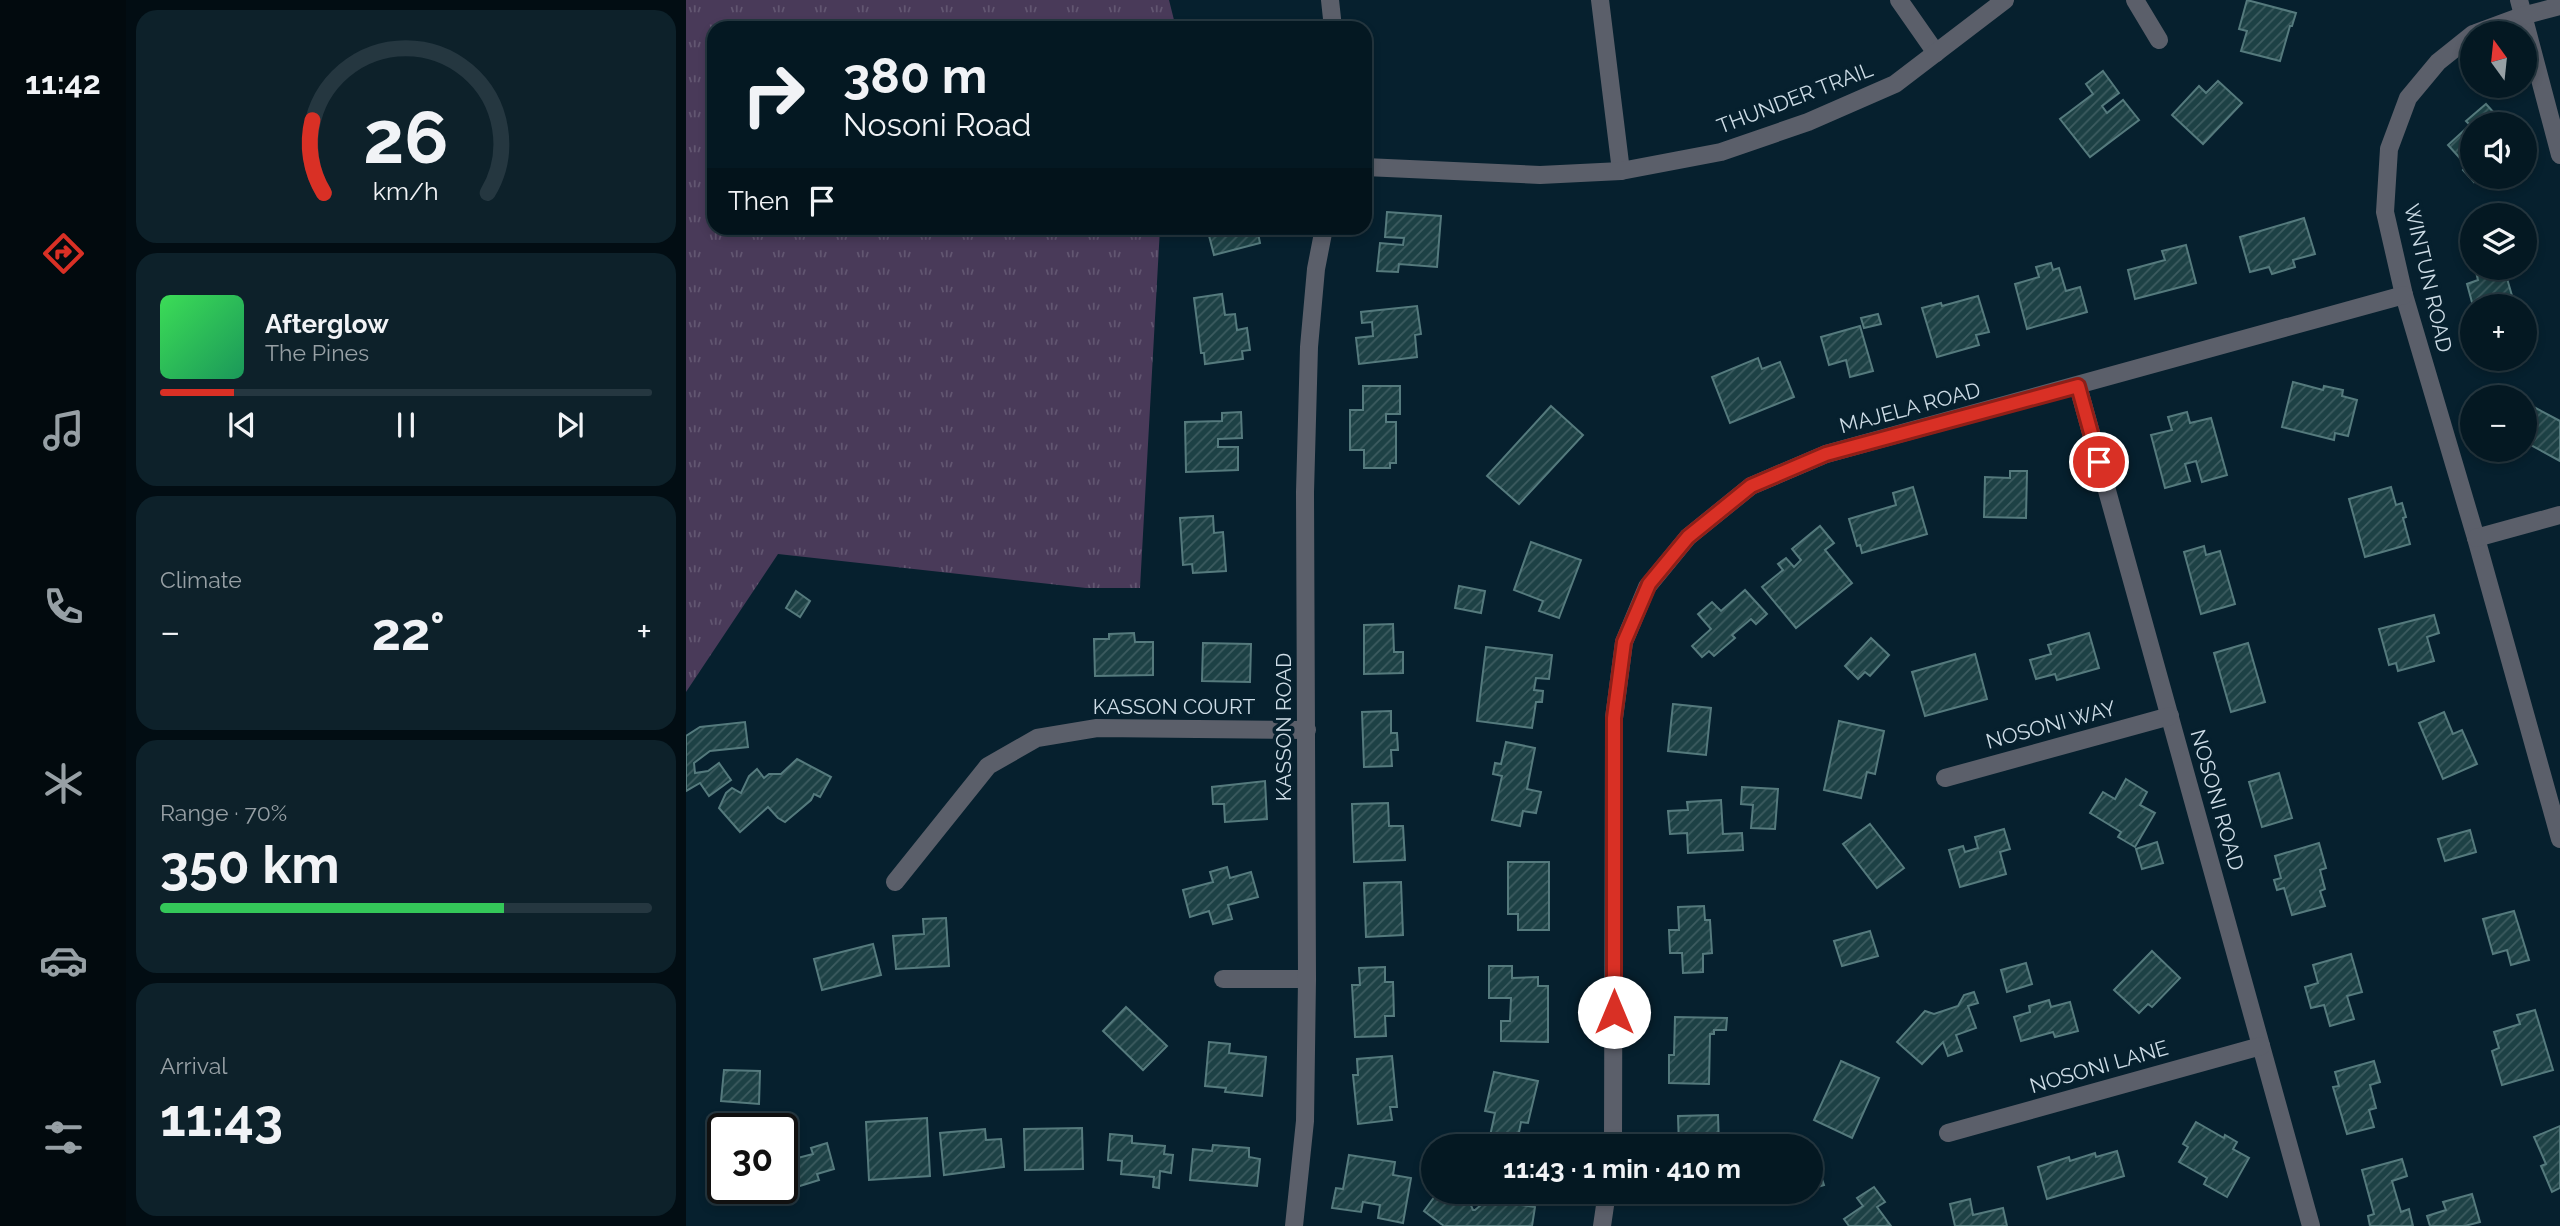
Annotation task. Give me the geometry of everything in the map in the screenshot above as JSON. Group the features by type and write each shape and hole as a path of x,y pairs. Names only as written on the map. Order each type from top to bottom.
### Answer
{"street":[{"path":"1330,0 1332,21"},
{"path":"1600,0 1621,171"},
{"path":"1899,0 1936,53"},
{"name":"THUNDER TRAIL","path":"1372,167 1539,175 1621,171 1721,152 1808,122 1895,84 2005,0"},
{"path":"2135,0 2159,40"},
{"name":"WINTUN ROAD","path":"2497,21 2520,8 2560,6"},
{"path":"2520,8 2560,155"},
{"name":"WINTUN ROAD","path":"2460,44 2438,61 2408,98 2389,149 2385,212 2404,295 2476,538 2560,839"},
{"name":"KASSON ROAD","path":"1294,1226 1305,1121 1305,492 1309,347 1316,269 1323,235"},
{"name":"MAJELA ROAD","path":"1613,1134 1614,718 1624,642 1647,587 1688,537 1751,486 1826,454 2404,295"},
{"name":"NOSONI ROAD","path":"2078,386 2311,1226"},
{"path":"2476,538 2560,515"},
{"name":"NOSONI WAY","path":"1945,778 2169,716"},
{"name":"KASSON COURT","path":"895,881 988,766 1037,738 1097,728 1307,730"},
{"path":"1223,979 1307,979"},
{"name":"NOSONI LANE","path":"1948,1133 2262,1046"},
{"path":"1602,1226 1605,1204"}],"green space":[{"path":"686,0 1169,0 1174,21 707,21 707,235 1160,235 1140,588 1086,588 778,554 686,692"}],"building":[{"path":"2247,0 2296,13 2280,61 2241,51 2247,31 2239,29"},
{"path":"2103,71 2119,93 2102,106 2107,113 2123,100 2139,120 2090,157 2060,119 2093,94 2086,84"},
{"path":"2218,81 2242,103 2203,144 2172,115 2199,86 2206,93"},
{"path":"2486,104 2493,112 2477,112"},
{"path":"2460,134 2460,158 2448,145"},
{"path":"1387,212 1441,216 1437,267 1399,264 1398,272 1377,271 1380,243 1403,245 1404,238 1385,237"},
{"path":"2304,218 2315,254 2293,260 2295,267 2272,274 2269,267 2250,272 2240,237"},
{"path":"1209,235 1258,235 1260,243 1214,255"},
{"path":"2186,245 2196,283 2135,299 2128,270 2165,260 2162,251"},
{"path":"2051,263 2053,270 2059,268 2066,291 2080,287 2087,312 2027,329 2015,284 2039,277 2036,267"},
{"path":"2478,280 2507,280 2512,294 2470,294 2467,284"},
{"path":"1222,294 1225,315 1235,314 1237,330 1247,328 1250,350 1242,351 1243,359 1205,364 1204,353 1201,353 1194,298"},
{"path":"1978,296 1989,332 1976,335 1979,345 1937,357 1922,308 1941,303 1942,306"},
{"path":"1417,306 1421,334 1415,335 1417,357 1359,364 1356,338 1373,336 1372,322 1362,323 1361,312"},
{"path":"1878,314 1881,324 1864,328 1861,318"},
{"path":"1860,326 1873,371 1850,377 1846,360 1829,365 1821,337"},
{"path":"1758,358 1762,369 1780,362 1794,397 1730,423 1712,377"},
{"path":"2293,382 2323,390 2324,386 2343,390 2342,396 2357,400 2348,436 2335,433 2334,440 2282,427"},
{"path":"1363,386 1400,386 1400,414 1386,414 1386,422 1396,422 1396,463 1390,463 1390,468 1364,468 1364,450 1350,450 1350,410 1363,410"},
{"path":"1551,406 1583,435 1519,504 1487,476"},
{"path":"2537,409 2560,421 2560,461 2537,449"},
{"path":"1241,412 1242,438 1218,439 1218,447 1238,447 1238,470 1186,472 1185,422 1222,421 1222,413"},
{"path":"2187,412 2190,423 2211,418 2227,475 2202,482 2196,461 2185,464 2190,481 2165,488 2151,435 2172,430 2168,417"},
{"path":"2010,471 2027,471 2026,518 1984,517 1985,477 2010,478"},
{"path":"1913,487 1927,534 1862,553 1860,545 1857,546 1849,519 1896,505 1893,493"},
{"path":"2391,487 2396,505 2402,503 2410,544 2365,557 2349,499"},
{"path":"1213,516 1214,533 1223,532 1226,571 1193,573 1192,564 1183,565 1180,518"},
{"path":"1820,526 1834,543 1825,550 1852,583 1796,628 1762,587 1783,570 1778,564 1786,558 1794,567 1801,560 1792,549"},
{"path":"1531,542 1581,560 1559,618 1539,611 1543,601 1514,590"},
{"path":"2204,546 2206,555 2220,551 2235,604 2201,614 2184,552"},
{"path":"1459,586 1485,591 1481,613 1455,608"},
{"path":"1745,590 1767,614 1756,624 1751,619 1732,635 1735,638 1714,656 1709,651 1702,657 1692,646 1711,629 1698,614 1712,602 1721,611"},
{"path":"796,591 810,601 800,617 786,608"},
{"path":"2434,615 2439,633 2427,637 2434,661 2398,671 2396,663 2389,665 2379,629"},
{"path":"1393,624 1394,652 1403,652 1403,673 1364,674 1364,625"},
{"path":"1134,633 1135,642 1153,642 1153,675 1095,676 1094,639 1109,639 1109,634"},
{"path":"2089,633 2099,668 2057,680 2055,674 2036,679 2030,660 2051,654 2048,645"},
{"path":"1871,638 1889,655 1870,676 1865,672 1858,679 1845,666"},
{"path":"1203,643 1251,644 1250,682 1202,681"},
{"path":"2248,643 2265,702 2231,712 2214,653"},
{"path":"1486,647 1552,655 1549,679 1536,678 1534,690 1543,691 1542,702 1536,702 1532,728 1477,721"},
{"path":"1975,654 1987,699 1925,716 1912,672"},
{"path":"1673,704 1711,708 1706,755 1668,751"},
{"path":"1391,711 1391,733 1397,733 1398,750 1391,750 1392,766 1364,767 1362,712"},
{"path":"2444,712 2453,734 2462,730 2477,764 2443,779 2419,723"},
{"path":"1839,721 1884,731 1875,774 1867,772 1861,798 1824,790"},
{"path":"745,722 748,747 710,751 694,763 695,773 708,771 719,763 731,780 709,796 700,783 686,791 686,736 700,727"},
{"path":"1506,742 1535,748 1527,789 1541,792 1536,813 1523,811 1520,826 1492,820 1502,776 1493,774 1495,763 1501,764"},
{"path":"797,759 831,777 820,797 814,794 811,800 785,822 768,807 740,832 719,808 726,793 732,788 741,793 749,776 757,769 764,778 769,774 781,774"},
{"path":"2279,773 2292,818 2262,827 2249,782"},
{"path":"2126,779 2147,792 2140,805 2155,813 2135,847 2118,837 2121,832 2090,813 2103,792 2115,799"},
{"path":"1265,781 1267,819 1225,822 1224,804 1213,804 1212,787"},
{"path":"1742,787 1778,789 1775,829 1751,828 1753,805 1741,804"},
{"path":"1721,800 1723,834 1742,833 1743,850 1688,853 1687,833 1670,834 1668,811 1688,810 1687,802"},
{"path":"1388,803 1389,826 1403,826 1405,860 1354,862 1352,804"},
{"path":"1870,824 1904,868 1877,888 1843,844"},
{"path":"2004,829 2010,849 2000,852 2006,874 1960,887 1949,850 1963,846 1965,852 1978,848 1975,837"},
{"path":"2470,830 2476,852 2445,861 2438,839"},
{"path":"2157,842 2163,863 2142,869 2136,849"},
{"path":"2319,843 2326,868 2320,870 2325,889 2320,891 2325,906 2292,915 2284,888 2277,890 2274,880 2281,878 2275,856"},
{"path":"1508,862 1549,862 1549,930 1518,930 1518,914 1508,914"},
{"path":"1227,867 1230,878 1251,872 1258,897 1228,905 1232,919 1213,924 1209,911 1190,917 1183,890 1213,882 1210,872"},
{"path":"1401,882 1403,935 1366,937 1364,883"},
{"path":"1704,906 1705,920 1710,920 1712,953 1703,954 1703,972 1683,973 1682,953 1670,953 1669,930 1679,930 1678,907"},
{"path":"2514,911 2529,960 2511,965 2507,950 2493,954 2483,919"},
{"path":"946,918 949,966 896,969 893,936 924,934 923,919"},
{"path":"1870,931 1878,956 1842,966 1834,941"},
{"path":"873,944 881,975 822,990 814,959"},
{"path":"2152,951 2180,978 2152,1007 2148,1004 2139,1013 2114,990"},
{"path":"2351,954 2362,992 2347,996 2354,1019 2330,1026 2324,1005 2311,1008 2305,987 2318,983 2313,965"},
{"path":"2026,963 2032,984 2007,992 2001,970"},
{"path":"1489,966 1512,966 1512,978 1538,977 1538,986 1548,986 1548,1042 1501,1041 1501,1021 1510,1021 1511,998 1489,998"},
{"path":"1385,967 1385,982 1393,982 1394,1016 1385,1016 1386,1036 1355,1037 1352,985 1360,985 1359,968"},
{"path":"1974,992 1978,1003 1968,1006 1976,1028 1956,1035 1962,1051 1948,1056 1943,1042 1922,1064 1897,1042 1925,1011 1934,1014 1958,1006 1964,995"},
{"path":"2049,1000 2051,1007 2070,1002 2078,1031 2055,1037 2053,1032 2021,1041 2014,1017 2030,1012 2029,1006"},
{"path":"1126,1007 1167,1046 1143,1070 1103,1031"},
{"path":"2535,1010 2553,1070 2502,1085 2492,1051 2499,1048 2494,1032 2520,1024 2517,1015"},
{"path":"1675,1017 1727,1018 1726,1030 1714,1030 1714,1034 1710,1034 1709,1084 1669,1083 1669,1055 1674,1055"},
{"path":"1209,1042 1230,1044 1229,1053 1266,1057 1262,1096 1225,1092 1226,1088 1205,1086"},
{"path":"1392,1056 1397,1107 1390,1107 1392,1120 1358,1124 1353,1075 1358,1075 1357,1059"},
{"path":"1841,1061 1879,1078 1852,1138 1814,1120"},
{"path":"2374,1061 2380,1082 2370,1085 2376,1108 2369,1110 2374,1127 2347,1134 2333,1087 2339,1086 2335,1072"},
{"path":"724,1070 760,1071 759,1104 721,1101"},
{"path":"1494,1072 1538,1081 1528,1123 1521,1122 1519,1134 1490,1134 1495,1113 1485,1111"},
{"path":"1718,1115 1719,1134 1679,1134 1678,1116"},
{"path":"927,1118 930,1176 869,1180 866,1122"},
{"path":"2196,1122 2224,1138 2225,1135 2237,1142 2233,1149 2249,1158 2227,1197 2204,1184 2207,1178 2179,1162 2188,1147 2183,1144"},
{"path":"2560,1126 2560,1188 2552,1192 2541,1166 2546,1164 2534,1137"},
{"path":"1082,1128 1083,1169 1025,1170 1024,1129"},
{"path":"985,1129 986,1140 1001,1139 1004,1167 944,1175 940,1133"},
{"path":"1110,1134 1132,1136 1132,1143 1165,1146 1164,1154 1173,1155 1171,1173 1160,1171 1159,1188 1153,1187 1154,1177 1121,1174 1122,1161 1108,1160"},
{"path":"827,1143 834,1169 817,1174 819,1180 798,1187 798,1158 813,1154 811,1148"},
{"path":"1213,1145 1249,1148 1249,1157 1260,1159 1257,1186 1190,1180 1193,1149 1212,1151"},
{"path":"2117,1151 2124,1176 2047,1199 2038,1167 2069,1157 2070,1161 2095,1153 2096,1157"},
{"path":"1349,1155 1395,1162 1393,1175 1411,1178 1403,1223 1378,1218 1380,1205 1363,1202 1361,1212 1332,1208 1336,1188 1343,1189"},
{"path":"2402,1159 2407,1176 2392,1181 2401,1212 2409,1209 2413,1226 2370,1226 2368,1216 2374,1214 2362,1170"},
{"path":"1874,1187 1885,1202 1877,1207 1891,1226 1849,1226 1844,1219 1863,1206 1857,1198"},
{"path":"2472,1194 2480,1222 2465,1226 2430,1226 2427,1216 2446,1210 2443,1202"},
{"path":"1970,1199 1973,1215 2003,1208 2007,1226 1955,1226 1950,1204"},
{"path":"1429,1204 1470,1204 1473,1210 1482,1204 1535,1207 1532,1226 1444,1226 1424,1211"}],"route":[{"path":"1614,1012 1614,718 1624,642 1647,587 1688,537 1751,486 1826,454 2078,386 2099,462"}]}
